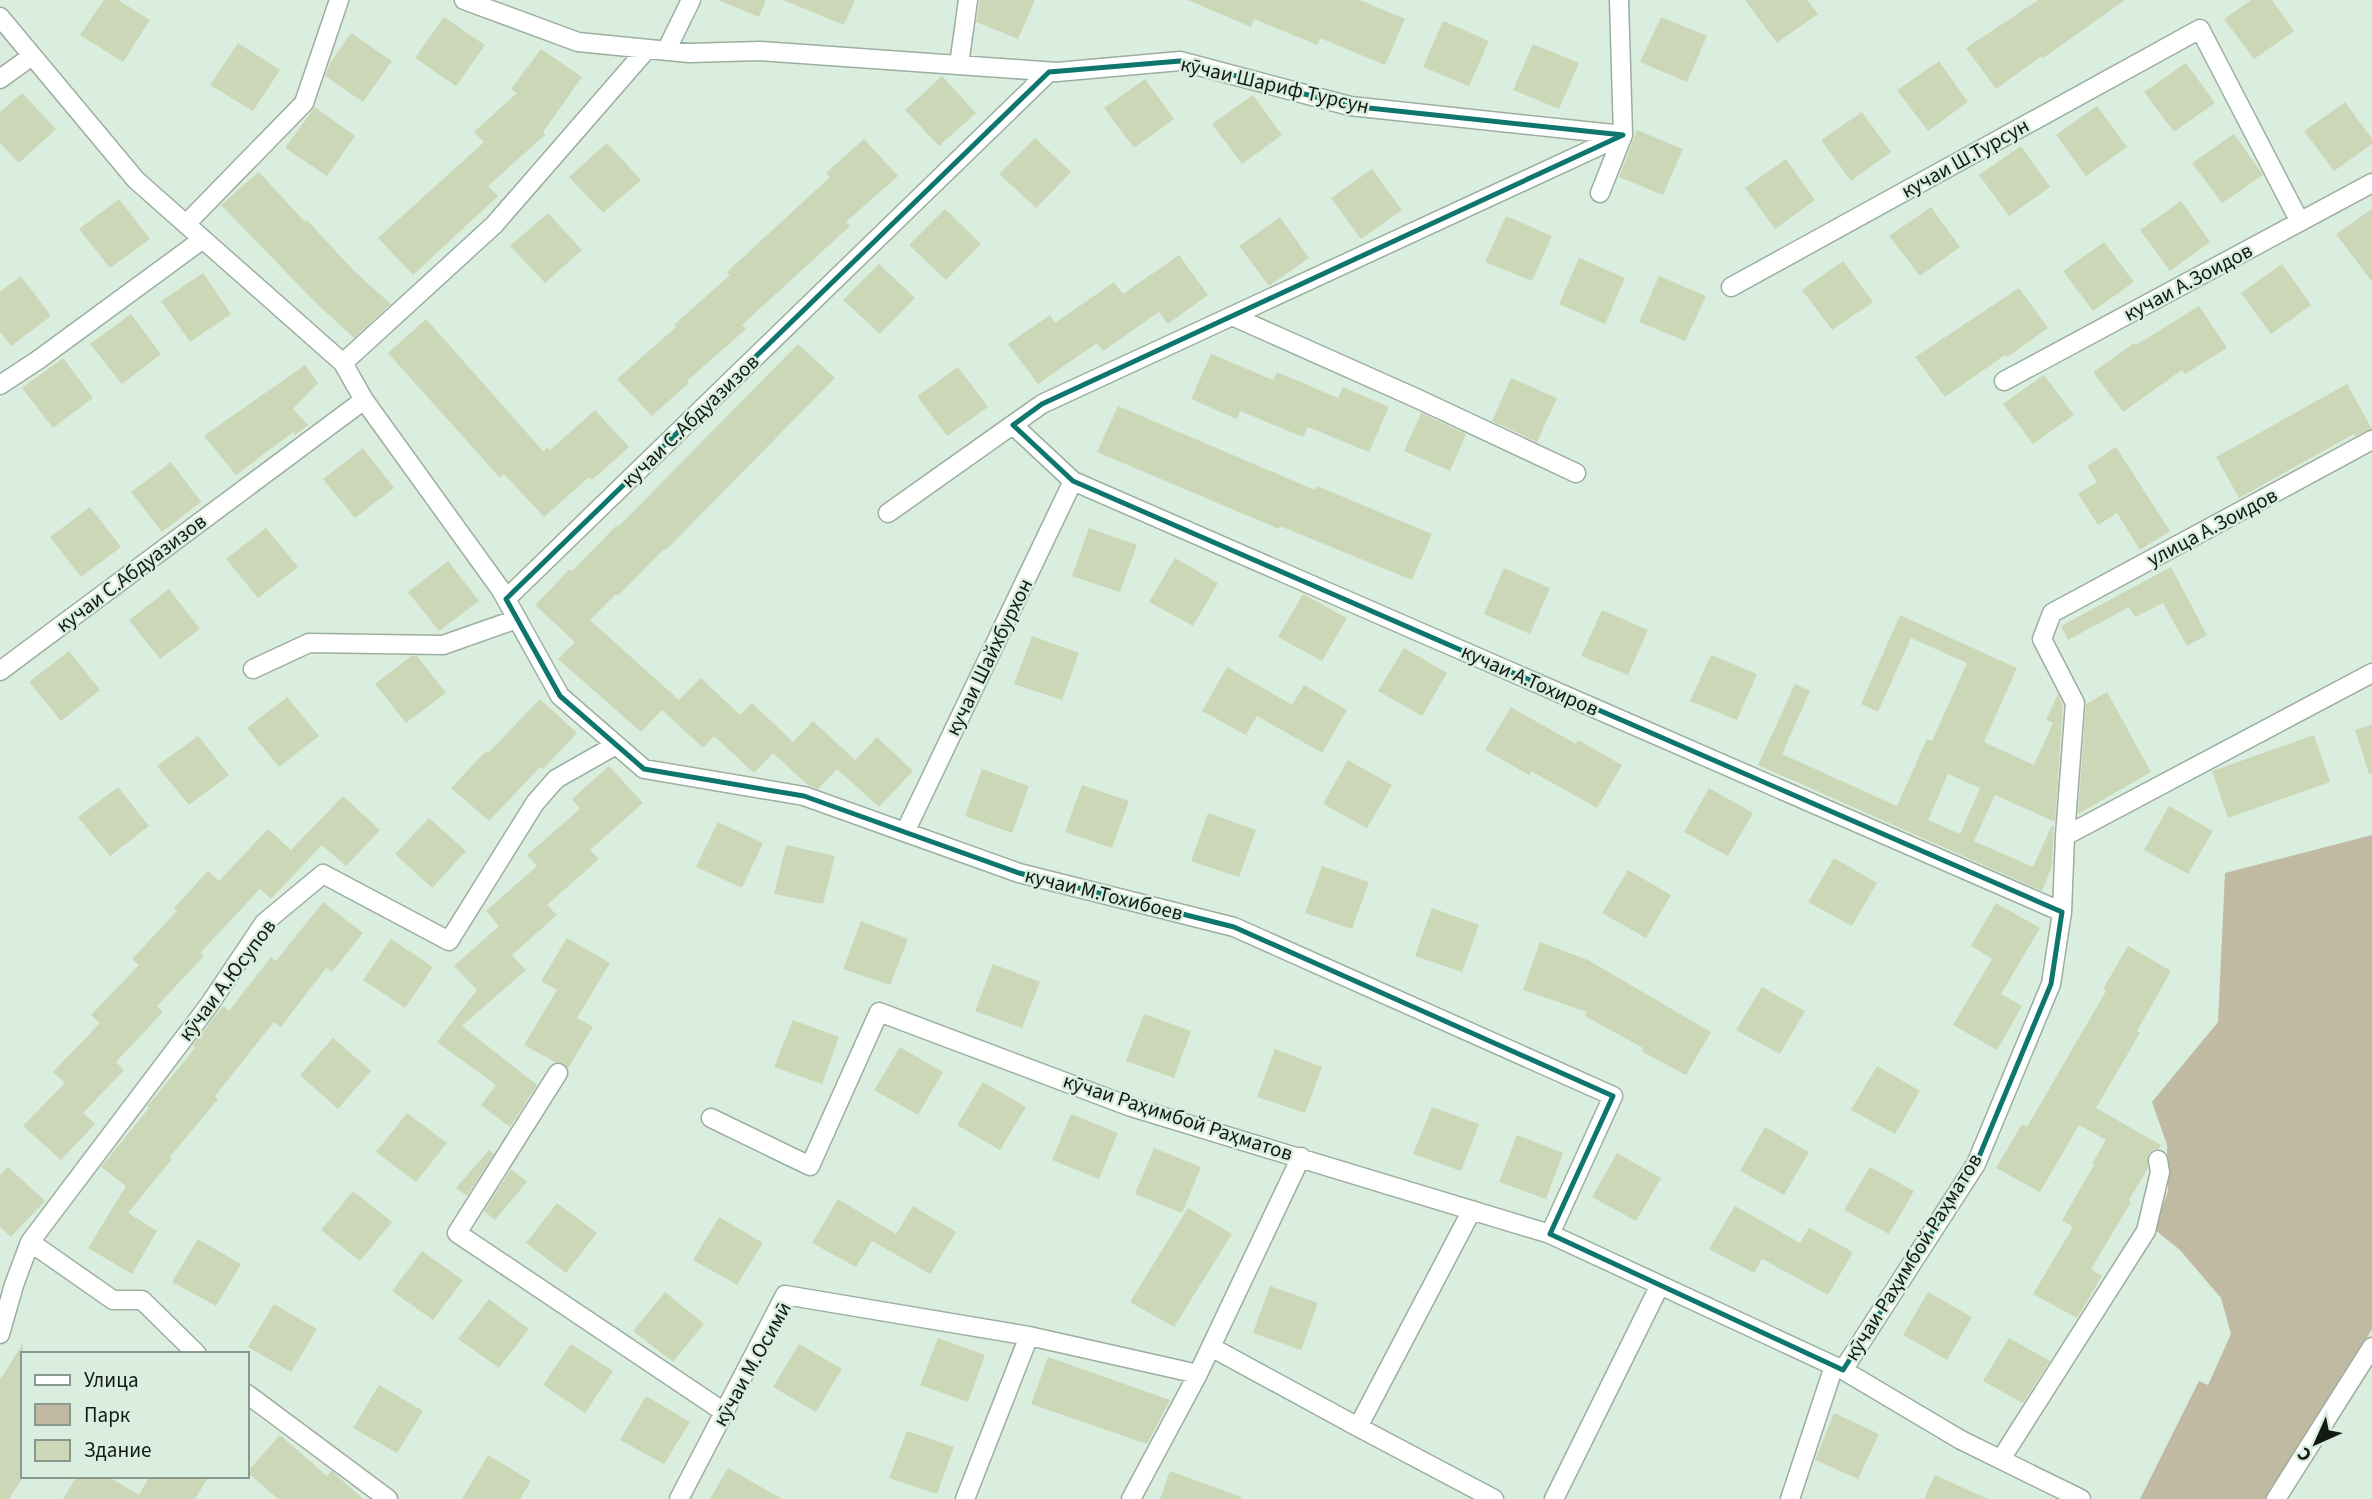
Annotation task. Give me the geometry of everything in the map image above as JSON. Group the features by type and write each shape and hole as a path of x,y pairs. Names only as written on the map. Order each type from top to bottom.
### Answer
{"street":[{"path":"186,224 304,103 338,0"},
{"name":"кӯчаи Шариф Турсун","path":"464,0 578,42 690,53 760,51 1049,72 1180,61 1350,106 1623,135"},
{"path":"666,51 691,0"},
{"path":"959,65 968,0"},
{"path":"1600,193 1623,135 1619,0"},
{"path":"0,17 136,180 343,363 364,400 506,599"},
{"name":"кучаи Ш.Турсун","path":"1731,287 2200,29 2300,222"},
{"path":"343,363 494,225 647,49"},
{"path":"0,79 32,55"},
{"name":"кучаи С.Абдуазизов","path":"506,599 1049,72"},
{"path":"888,513 1042,404 1623,135"},
{"name":"кучаи А.Зоидов","path":"2004,381 2372,183"},
{"path":"0,385 203,239"},
{"path":"1232,316 1576,473"},
{"name":"кучаи С.Абдуазизов","path":"0,671 364,400"},
{"name":"кучаи А.Тохиров","path":"1013,425 1073,481 2062,912"},
{"name":"улица А.Зоидов","path":"2052,613 2372,440"},
{"name":"кучаи Шайхбурхон","path":"905,832 1073,481"},
{"name":"кучаи М.Тохибоев","path":"506,599 560,696 644,769 804,796 1019,873 1234,927 1613,1096 1550,1234"},
{"name":"кӯчаи Раҳимбой Раҳматов","path":"1790,1499 1839,1368 1976,1164 2051,984 2062,912 2075,704 2042,639 2052,613"},
{"path":"253,669 309,643 443,645 517,619"},
{"path":"2065,836 2372,673"},
{"name":"кӯчаи А.Юсупов","path":"0,1334 14,1284 30,1242 209,1004 264,923 323,874 449,942 535,803 556,779 616,745"},
{"name":"кӯчаи Раҳимбой Раҳматов","path":"711,1118 810,1166 879,1012 1131,1107 1550,1234 1839,1368 1961,1440 2081,1499"},
{"path":"558,1073 457,1233 724,1412"},
{"path":"1131,1499 1198,1374 1301,1157"},
{"path":"2001,1459 2146,1231 2160,1172 2158,1160"},
{"path":"1358,1427 1472,1210"},
{"path":"30,1242 113,1300 142,1300 195,1352"},
{"path":"1553,1499 1660,1285"},
{"name":"кӯчаи М.Осимӣ","path":"679,1499 785,1296 1029,1336 1198,1374"},
{"path":"965,1499 1029,1336"},
{"path":"1211,1347 1494,1499"},
{"path":"2277,1499 2372,1347"},
{"path":"248,1395 388,1499"}],"highlighted area":[{"path":"1180,61 1350,106 1623,135 1042,404 1013,425 1073,481 2062,912 2051,984 1976,1164 1843,1370 1550,1234 1613,1096 1234,927 1019,873 804,796 644,769 560,696 506,599 1049,72"}],"green space":[{"path":"2372,835 2372,1329 2273,1499 2140,1499 2199,1381 2208,1385 2231,1334 2221,1298 2180,1250 2154,1229 2168,1191 2167,1145 2152,1102 2218,1022 2225,873"}],"building":[{"path":"104,0 118,0 150,20 123,62 80,35"},
{"path":"718,0 766,0 759,17"},
{"path":"783,0 855,0 844,25"},
{"path":"980,0 1035,0 1018,39 976,22"},
{"path":"1188,0 1360,0 1405,19 1385,65 1320,38 1317,45 1254,19 1251,27"},
{"path":"1745,0 1807,0 1818,14 1777,43"},
{"path":"2038,0 2125,0 1996,89 1966,48"},
{"path":"2251,0 2272,0 2294,31 2254,59 2224,19"},
{"path":"444,17 485,45 456,86 415,58"},
{"path":"1661,17 1707,36 1687,82 1640,62"},
{"path":"1443,21 1489,41 1469,86 1423,67"},
{"path":"351,33 392,61 363,102 325,76 330,63"},
{"path":"238,43 280,70 253,111 210,85"},
{"path":"1533,44 1579,63 1559,109 1513,90"},
{"path":"541,49 582,77 543,132 545,135 488,186 498,196 413,275 378,238 484,142 474,132 517,93 511,89"},
{"path":"1939,61 1968,102 1928,131 1897,90"},
{"path":"2186,63 2215,103 2174,132 2144,92"},
{"path":"942,76 976,113 939,146 905,110"},
{"path":"1145,79 1174,119 1134,148 1104,108"},
{"path":"22,93 56,129 19,163 0,143 0,112"},
{"path":"1253,95 1282,135 1242,164 1212,124"},
{"path":"2345,102 2372,139 2372,144 2334,171 2304,131"},
{"path":"2097,106 2127,147 2086,176 2056,135"},
{"path":"315,107 355,136 327,176 285,148"},
{"path":"1862,112 1891,152 1851,181 1821,140"},
{"path":"1637,130 1683,149 1663,195 1619,177"},
{"path":"2234,134 2263,175 2222,203 2192,163"},
{"path":"1035,138 1071,172 1036,208 999,174"},
{"path":"864,139 898,176 846,222 850,226 742,325 746,329 652,416 617,379 730,275 727,272 830,177 826,173"},
{"path":"607,143 641,180 603,213 569,177"},
{"path":"2021,146 2050,187 2009,216 1979,175"},
{"path":"1786,159 1815,200 1775,229 1745,188"},
{"path":"1372,169 1402,210 1361,239 1331,198"},
{"path":"259,172 355,272 391,304 354,338 316,303 221,205"},
{"path":"119,199 150,239 110,268 79,229"},
{"path":"2181,201 2210,242 2170,271 2140,230"},
{"path":"1931,207 1960,247 1920,276 1889,236"},
{"path":"945,209 981,244 946,280 909,245"},
{"path":"2372,209 2372,282 2336,234"},
{"path":"548,213 582,250 545,283 510,246"},
{"path":"1506,216 1552,236 1532,281 1485,262"},
{"path":"1280,217 1309,258 1269,286 1239,246"},
{"path":"2104,242 2134,282 2093,311 2063,271"},
{"path":"1179,255 1208,295 1168,324 1159,312 1103,351 1097,343 1038,384 1008,344 1050,315 1055,323 1114,282 1123,294"},
{"path":"1579,258 1625,278 1605,324 1559,304"},
{"path":"1843,261 1873,302 1832,330 1802,290"},
{"path":"879,264 915,298 880,334 843,300"},
{"path":"2282,264 2311,305 2271,334 2241,293"},
{"path":"203,273 231,314 190,342 161,301"},
{"path":"21,276 51,316 11,346 0,332 0,292"},
{"path":"1659,276 1706,296 1685,341 1639,322"},
{"path":"2019,288 2048,328 1945,397 1915,357"},
{"path":"2199,306 2227,348 2185,374 2182,370 2123,412 2093,372 2134,343 2136,345"},
{"path":"131,314 161,354 122,384 90,344"},
{"path":"426,319 543,451 547,447 550,450 595,410 629,447 592,480 589,477 544,517 504,474 500,478 388,353"},
{"path":"798,344 835,378 665,551 664,549 590,620 679,700 701,678 740,715 752,703 793,742 813,721 855,760 877,737 913,771 879,807 837,769 818,789 809,786 773,753 754,773 714,736 703,748 662,710 641,732 558,659 575,642 535,605 570,569 572,571 616,526 618,527"},
{"path":"1211,354 1273,380 1277,372 1338,398 1343,387 1389,407 1369,452 1308,427 1303,437 1240,411 1237,419 1191,399"},
{"path":"63,358 93,398 53,428 22,388"},
{"path":"305,365 318,383 293,409 308,425 295,435 293,432 236,475 204,436"},
{"path":"958,367 988,407 947,436 917,396"},
{"path":"2044,375 2074,415 2033,444 2003,404"},
{"path":"1511,378 1557,398 1537,442 1492,421"},
{"path":"2347,384 2372,429 2355,436 2354,434 2239,498 2216,457"},
{"path":"1118,406 1315,490 1317,486 1432,534 1412,580 1280,526 1279,529 1097,452"},
{"path":"1421,413 1466,434 1450,471 1404,451"},
{"path":"2116,447 2170,531 2140,550 2117,513 2098,525 2078,494 2097,482 2087,466"},
{"path":"363,448 394,488 355,518 323,479"},
{"path":"171,462 201,502 162,532 131,492"},
{"path":"90,507 121,547 81,577 50,537"},
{"path":"266,528 298,567 258,598 226,559"},
{"path":"1089,528 1137,545 1120,592 1072,576"},
{"path":"1175,558 1218,583 1193,626 1149,602"},
{"path":"448,561 479,601 439,631 408,592"},
{"path":"2171,567 2207,635 2187,646 2163,603 2135,617 2129,607 2068,640 2061,626"},
{"path":"1504,568 1550,588 1530,634 1484,614"},
{"path":"169,589 200,629 160,659 129,620"},
{"path":"1303,594 1347,618 1322,661 1278,637"},
{"path":"1602,610 1648,630 1628,675 1581,656"},
{"path":"1900,615 2017,668 1984,742 2034,765 2053,723 2046,720 2058,694 2063,705 2055,822 1995,795 1974,841 2033,867 2052,825 2054,826 2052,866 2042,891 1758,765 1795,684 1810,691 1782,754 1897,806 1927,739 1932,741 1967,663 1911,638 1878,712 1861,704","holes":["1948,774 1980,788 1960,834 1928,820"]},
{"path":"1032,636 1079,653 1062,700 1014,684"},
{"path":"1404,648 1447,673 1422,716 1378,691"},
{"path":"69,651 100,690 61,721 29,682"},
{"path":"1711,655 1757,674 1737,720 1690,701"},
{"path":"411,656 417,656 446,693 406,723 375,684"},
{"path":"1227,667 1292,705 1304,685 1347,710 1322,753 1257,716 1246,735 1202,711"},
{"path":"2107,692 2151,772 2078,814 2086,704"},
{"path":"287,697 319,736 279,767 247,728"},
{"path":"540,699 577,733 543,769 540,767 489,821 451,788"},
{"path":"1511,707 1576,744 1578,740 1622,765 1597,808 1531,771 1529,775 1485,750"},
{"path":"2372,724 2372,773 2369,774 2355,730"},
{"path":"2314,735 2330,782 2228,818 2212,771"},
{"path":"198,736 229,775 189,805 157,766"},
{"path":"1348,760 1392,785 1367,828 1323,804"},
{"path":"609,766 643,803 590,850 599,859 547,905 557,915 512,955 526,970 462,1026 537,1085 510,1127 481,1105 496,1085 437,1042 477,990 454,966 499,926 486,911 537,866 527,855 580,809 572,799"},
{"path":"982,769 1029,786 1012,833 965,816"},
{"path":"1082,785 1129,801 1112,848 1065,832"},
{"path":"118,787 149,826 110,856 78,817"},
{"path":"1709,788 1753,813 1728,856 1684,832"},
{"path":"343,796 380,830 346,866 322,845 271,899 260,889 200,953 204,956 157,1006 163,1012 116,1062 124,1070 83,1113 95,1124 61,1160 23,1126 65,1083 53,1072 100,1023 91,1015 139,965 132,959 177,911 174,908 208,871 219,881 268,829 291,850"},
{"path":"2169,806 2213,831 2188,874 2144,850"},
{"path":"1208,813 1256,830 1239,877 1191,861"},
{"path":"429,818 466,851 432,888 395,854"},
{"path":"718,822 763,843 742,888 696,867"},
{"path":"786,845 835,856 823,904 774,894"},
{"path":"1834,858 1877,883 1852,926 1808,902"},
{"path":"1322,866 1369,882 1352,929 1305,913"},
{"path":"1628,870 1671,895 1646,938 1602,913"},
{"path":"323,902 363,933 332,972 326,968 281,1027 274,1022 215,1096 218,1099 128,1213 157,1231 132,1274 88,1248 126,1186 101,1167 195,1048 192,1046 223,1006 229,1011 271,957 276,961"},
{"path":"1996,903 2040,928 2001,994 2022,1006 1997,1050 1953,1025 1992,959 1971,946"},
{"path":"1432,908 1479,925 1462,972 1415,956"},
{"path":"861,921 908,939 890,985 843,969"},
{"path":"567,938 610,963 577,1018 593,1027 568,1068 563,1063 555,1062 524,1045 557,990 541,981"},
{"path":"391,939 433,967 405,1008 363,980"},
{"path":"1540,942 1588,960 1711,1032 1686,1075 1585,1016 1587,1012 1523,990"},
{"path":"2128,946 2171,971 2137,1031 2140,1033 2096,1108 2161,1145 2148,1155 2148,1168 2129,1200 2131,1202 2091,1269 2102,1276 2077,1318 2033,1294 2073,1227 2062,1220 2106,1140 2079,1125 2040,1192 1996,1168 2022,1124 2027,1127 2106,991 2103,989"},
{"path":"993,964 1040,982 1022,1028 975,1011"},
{"path":"1762,987 1805,1011 1780,1054 1736,1030"},
{"path":"1144,1014 1191,1031 1174,1078 1126,1061"},
{"path":"793,1020 839,1037 822,1084 774,1067"},
{"path":"333,1038 371,1071 338,1109 300,1075"},
{"path":"900,1047 943,1072 918,1115 874,1090"},
{"path":"1275,1049 1322,1067 1305,1113 1257,1097"},
{"path":"1877,1066 1920,1091 1895,1134 1851,1110"},
{"path":"983,1082 1026,1107 1000,1150 957,1125"},
{"path":"1432,1107 1479,1124 1461,1171 1413,1154"},
{"path":"407,1113 447,1143 416,1182 376,1152"},
{"path":"1071,1114 1118,1133 1099,1179 1052,1160"},
{"path":"1765,1127 1809,1152 1784,1195 1740,1171"},
{"path":"1517,1135 1563,1153 1546,1199 1499,1182"},
{"path":"1154,1148 1201,1167 1182,1213 1135,1194"},
{"path":"489,1150 494,1154 467,1196 456,1188"},
{"path":"1617,1153 1661,1178 1636,1221 1592,1197"},
{"path":"8,1167 45,1201 11,1237 0,1227 0,1175"},
{"path":"1870,1167 1914,1191 1889,1234 1844,1210"},
{"path":"511,1169 527,1182 495,1220 484,1211"},
{"path":"353,1191 392,1222 360,1261 321,1230"},
{"path":"838,1199 896,1234 913,1206 956,1232 930,1274 872,1241 856,1267 812,1243"},
{"path":"557,1203 597,1233 566,1273 526,1243"},
{"path":"1735,1206 1800,1243 1809,1228 1853,1252 1828,1295 1762,1259 1754,1273 1709,1249"},
{"path":"1188,1208 1232,1234 1174,1327 1130,1302"},
{"path":"719,1217 763,1243 737,1285 693,1260"},
{"path":"198,1239 241,1264 216,1306 172,1282"},
{"path":"422,1251 463,1280 433,1320 392,1291"},
{"path":"1270,1286 1318,1303 1301,1350 1253,1333"},
{"path":"665,1292 704,1324 673,1362 633,1331"},
{"path":"1928,1292 1972,1317 1947,1360 1903,1335"},
{"path":"489,1299 529,1329 499,1368 458,1339"},
{"path":"274,1304 317,1329 291,1372 248,1347"},
{"path":"938,1338 985,1355 968,1402 920,1385"},
{"path":"2009,1338 2050,1361 2023,1403 1983,1381"},
{"path":"23,1343 22,1478 9,1499 0,1499 0,1380"},
{"path":"571,1344 613,1371 585,1413 543,1385"},
{"path":"799,1344 842,1369 816,1412 773,1387"},
{"path":"1048,1357 1170,1400 1147,1444 1031,1404"},
{"path":"379,1385 423,1411 397,1453 353,1428"},
{"path":"646,1396 690,1422 664,1464 620,1440"},
{"path":"1834,1413 1879,1434 1858,1479 1815,1460"},
{"path":"907,1431 954,1447 937,1494 889,1478"},
{"path":"280,1435 327,1476 332,1471 363,1499 278,1499 248,1471"},
{"path":"488,1455 531,1481 520,1499 462,1499"},
{"path":"728,1468 782,1499 710,1499"},
{"path":"1170,1471 1241,1497 1241,1499 1160,1499"},
{"path":"1935,1475 1988,1499 1924,1499"},
{"path":"76,1478 110,1478 139,1495 149,1478 208,1478 195,1499 63,1499"}]}
